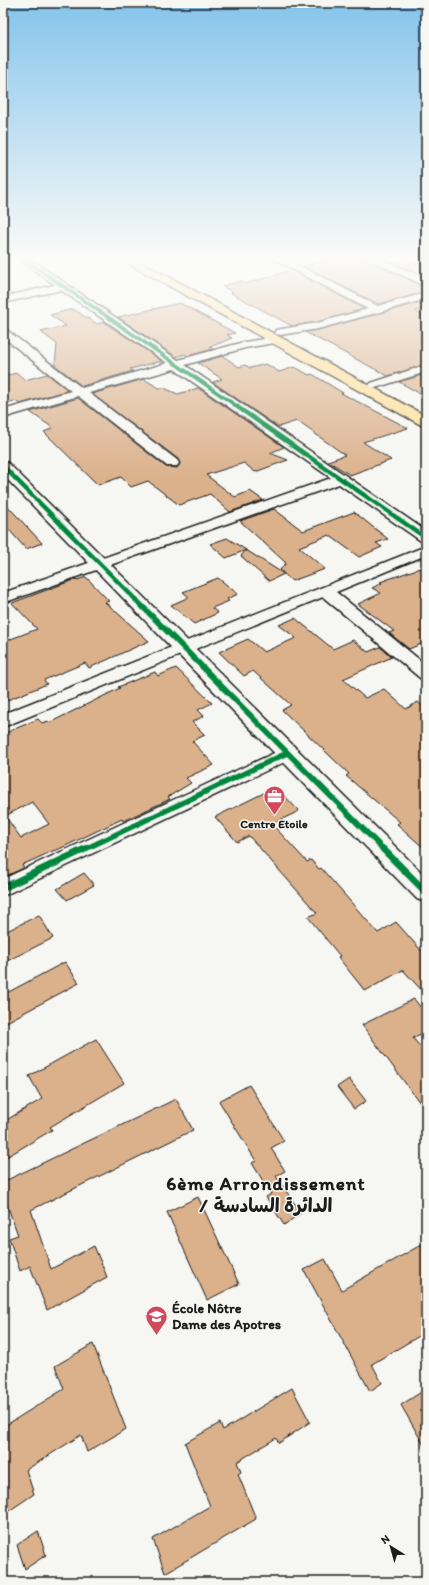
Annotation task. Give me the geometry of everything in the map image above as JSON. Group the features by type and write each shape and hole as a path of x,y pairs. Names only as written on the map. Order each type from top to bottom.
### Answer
{"main road":[{"path":"260,331 294,339 426,413"},
{"path":"270,331 426,422"}],"street":[{"path":"129,331 426,538"},
{"path":"3,414 244,345 299,331"},
{"path":"294,339 309,331"},
{"path":"4,333 172,463"},
{"path":"244,345 264,333"},
{"path":"375,385 426,368"},
{"path":"3,466 183,649 426,892"},
{"path":"3,598 340,479"},
{"path":"3,721 426,550"},
{"path":"325,591 426,674"},
{"path":"3,888 287,753"}],"building":[{"path":"117,331 162,361 130,369 133,371 82,386 55,365 57,344 41,332"},
{"path":"138,331 231,331 235,333 227,335 232,338 210,347 213,349 187,356 185,354 176,357"},
{"path":"426,331 426,364 388,376 305,332"},
{"path":"223,356 239,367 245,365 250,368 266,364 279,372 295,367 309,375 312,374 343,393 341,393 408,428 363,442 391,460 350,475 328,461 345,455 297,421 278,427 214,383 213,382 222,379 198,363"},
{"path":"17,373 25,380 47,374 68,390 20,404 15,401 3,404 3,376"},
{"path":"426,374 426,390 419,393 399,382"},
{"path":"144,379 159,388 164,388 178,394 198,388 284,447 270,453 288,460 255,472 244,463 206,475 235,497 250,491 263,500 230,512 210,494 179,505 148,481 131,487 121,477 98,485 44,432 53,428 30,412 78,398 166,467 177,468 180,464 178,459 92,394"},
{"path":"3,501 42,543 26,549 3,523"},
{"path":"274,509 303,531 354,512 388,539 376,543 382,547 359,557 329,535 299,547 325,569 292,581 280,570 286,563 240,521"},
{"path":"227,538 246,550 226,558 210,544"},
{"path":"246,550 284,574 269,581 241,556"},
{"path":"420,568 426,572 426,642 409,649 389,633 394,631 358,604 381,593 372,588 382,583 380,582"},
{"path":"86,577 109,601 105,602 149,641 89,668 85,663 44,680 47,684 3,702 3,642 37,629 12,603 76,579"},
{"path":"218,578 238,594 227,599 229,601 212,608 218,613 194,624 171,605 189,597 183,592"},
{"path":"295,618 333,649 353,640 368,652 380,647 392,657 343,679 365,698 384,689 406,709 418,702 426,709 426,850 397,824 400,822 346,776 349,774 282,710 291,705 253,671 244,676 219,652 248,639 264,652 296,638 279,625"},
{"path":"176,668 212,703 198,710 204,716 192,722 205,735 192,741 214,765 186,778 191,783 168,797 170,799 123,821 122,819 22,865 24,868 8,875 3,867 3,734 38,719 42,723 48,721 49,723 120,688 118,687 155,672 158,676","holes":["32,802 49,824 21,838 5,816"]},
{"path":"276,787 299,811 272,824 307,862 311,860 319,869 321,868 378,933 396,922 426,956 426,995 403,970 365,991 338,957 340,956 308,917 317,913 249,836 237,842 215,817"},
{"path":"84,873 94,885 67,900 57,889"},
{"path":"39,915 53,938 3,963 3,933"},
{"path":"65,962 79,983 3,1024 3,995"},
{"path":"414,999 426,1014 426,1031 413,1038 426,1054 426,1111 362,1025"},
{"path":"96,1039 124,1083 50,1127 52,1130 3,1159 3,1122 42,1099 29,1076"},
{"path":"349,1079 366,1101 354,1109 337,1087"},
{"path":"249,1085 284,1141 271,1148 285,1171 276,1176 301,1213 284,1225 266,1197 271,1194 252,1163 256,1161 219,1101"},
{"path":"176,1099 193,1130 31,1210 51,1269 94,1246 107,1277 47,1310 30,1266 20,1271 9,1238 18,1235 3,1194 3,1182"},
{"path":"198,1197 239,1284 207,1300 167,1212"},
{"path":"426,1242 426,1332 372,1364 382,1383 370,1391 304,1270 325,1259 342,1290"},
{"path":"93,1344 126,1429 87,1452 81,1435 26,1470 34,1494 3,1515 3,1427 64,1389 55,1366"},
{"path":"292,1388 310,1422 279,1443 276,1438 237,1462 241,1472 238,1474 256,1519 165,1573 153,1539 210,1506 185,1443 220,1423 223,1430"},
{"path":"426,1389 426,1449 401,1405"},
{"path":"38,1531 46,1555 25,1569 17,1545"}],"cycle path":[{"path":"128,331 426,538"},
{"path":"3,466 426,892"},
{"path":"3,888 287,753"}],"place":[{"name":"Centre Etoile","path":"274,816"},
{"name":"École Nôtre Dame des Apotres","path":"156,1336"}],"district":[{"name":"6ème Arrondissement / الدائرة السادسة","path":"266,1194"}]}
